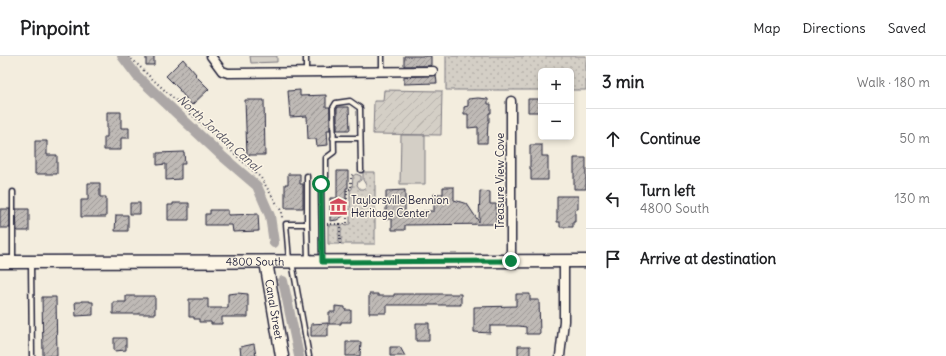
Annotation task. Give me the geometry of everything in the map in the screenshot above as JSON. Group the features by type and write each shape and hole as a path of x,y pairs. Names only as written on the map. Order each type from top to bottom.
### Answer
{"street":[{"path":"210,56 222,71 228,73 382,72 433,70"},
{"name":"Treasure View Cove","path":"511,101 511,261"},
{"path":"560,356 564,321 564,261"},
{"name":"4800 South","path":"0,262 586,261"},
{"name":"Canal Street","path":"266,262 282,356"}],"lane":[{"path":"306,56 306,72"},
{"path":"382,56 382,72"},
{"path":"322,262 321,184 326,177 326,158 334,152 333,108 336,103 350,101 360,108 360,172"},
{"path":"333,138 360,138"},
{"path":"307,176 308,262"},
{"path":"13,192 14,262"},
{"path":"307,224 286,224 291,262 309,356"},
{"path":"31,262 32,356"}],"path":[{"path":"129,56 260,178 282,212 282,226"},
{"path":"322,224 347,224 347,189 351,189 351,176 360,172"},
{"path":"340,224 340,246"}],"shaded area":[{"path":"250,56 277,56 277,62 251,63"},
{"path":"446,56 586,56 586,90 574,90 574,68 538,68 538,90 446,90"},
{"path":"384,90 442,91 441,135 373,134 374,101 383,101"},
{"path":"401,135 425,135 425,184 400,184"},
{"path":"363,172 375,172 375,244 341,244 341,225 350,224 350,190 352,189 353,176 356,174 361,176 361,180 357,185 360,189 363,189 366,185 363,180"},
{"path":"328,225 339,225 339,244 328,244"}],"building":[{"path":"146,56 154,56 154,65 146,65"},
{"path":"404,56 431,56 431,66 404,66"},
{"path":"183,59 196,74 195,75 209,89 192,105 166,76"},
{"path":"436,75 437,83 404,84 404,77"},
{"path":"300,90 300,96 326,95 326,107 330,107 330,130 327,130 328,145 317,146 316,139 308,139 307,116 290,117 288,91"},
{"path":"468,99 488,99 488,104 491,104 487,143 478,143 478,127 468,128 468,114 464,114 464,107 468,106"},
{"path":"528,99 538,99 538,112 528,112"},
{"path":"245,100 264,100 265,155 247,155"},
{"path":"338,107 349,107 350,130 337,130"},
{"path":"107,112 121,112 121,128 129,128 129,138 121,138 121,150 104,150 104,137 107,137"},
{"path":"35,141 47,141 47,155 57,155 57,174 35,174"},
{"path":"530,145 542,145 542,156 548,156 548,180 531,180"},
{"path":"184,152 185,164 181,164 181,179 166,180 166,164 157,165 157,153"},
{"path":"574,158 586,158 586,189 574,189"},
{"path":"337,171 348,171 348,188 346,188 346,214 337,220 330,221 330,198 337,198"},
{"path":"288,174 300,174 300,184 303,184 303,208 285,208 285,184 288,184"},
{"path":"88,183 100,183 100,197 106,197 106,217 81,217 81,200 88,200"},
{"path":"443,187 454,187 454,200 467,204 479,222 480,191 490,192 490,204 496,204 496,224 405,225 405,230 392,230 392,219 386,219 386,191 405,190 405,217 423,217 423,211 434,211 434,194 443,194"},
{"path":"557,196 578,196 578,209 575,209 575,222 573,222 573,227 560,227 560,222 557,222"},
{"path":"130,203 140,203 140,214 130,214"},
{"path":"173,203 189,203 189,220 168,220 168,205 173,205"},
{"path":"0,209 10,209 10,228 0,228"},
{"path":"16,209 29,209 29,231 17,231"},
{"path":"210,210 228,210 228,215 258,214 259,231 233,232 232,225 205,225 205,214 210,214"},
{"path":"116,215 128,215 128,231 115,231"},
{"path":"228,294 248,294 248,317 222,317 222,324 211,324 211,322 199,322 199,319 189,317 189,299 208,299 208,308 228,308"},
{"path":"369,294 378,294 378,296 394,296 394,294 461,294 461,305 387,305 387,313 369,313"},
{"path":"516,294 530,294 530,300 539,300 540,334 526,334 526,327 519,326 490,326 490,333 474,332 474,307 516,306"},
{"path":"126,296 155,296 155,314 113,314 113,302 126,302"},
{"path":"42,297 56,297 57,356 43,356"},
{"path":"75,302 93,302 93,315 76,316"},
{"path":"335,306 345,307 345,310 351,310 351,322 329,324 329,312 335,312"},
{"path":"328,323 328,336 311,336 311,324"},
{"path":"416,323 429,323 429,341 416,341"},
{"path":"114,338 126,338 126,350 114,351"},
{"path":"346,342 361,342 360,356 346,356"},
{"path":"254,344 256,356 241,356 240,347"},
{"path":"518,346 530,346 530,356 518,356"},
{"path":"390,347 400,347 405,356 390,356"}],"waterway":[{"name":"North Jordan Canal","path":"122,56 137,76 222,156 257,186 270,216 274,243"},
{"name":"North Jordan Canal","path":"283,281 299,356"}],"place":[{"name":"Taylorsville Bennion Heritage Center","path":"338,206"}],"route":[{"path":"321,184 322,262 511,261"}]}
